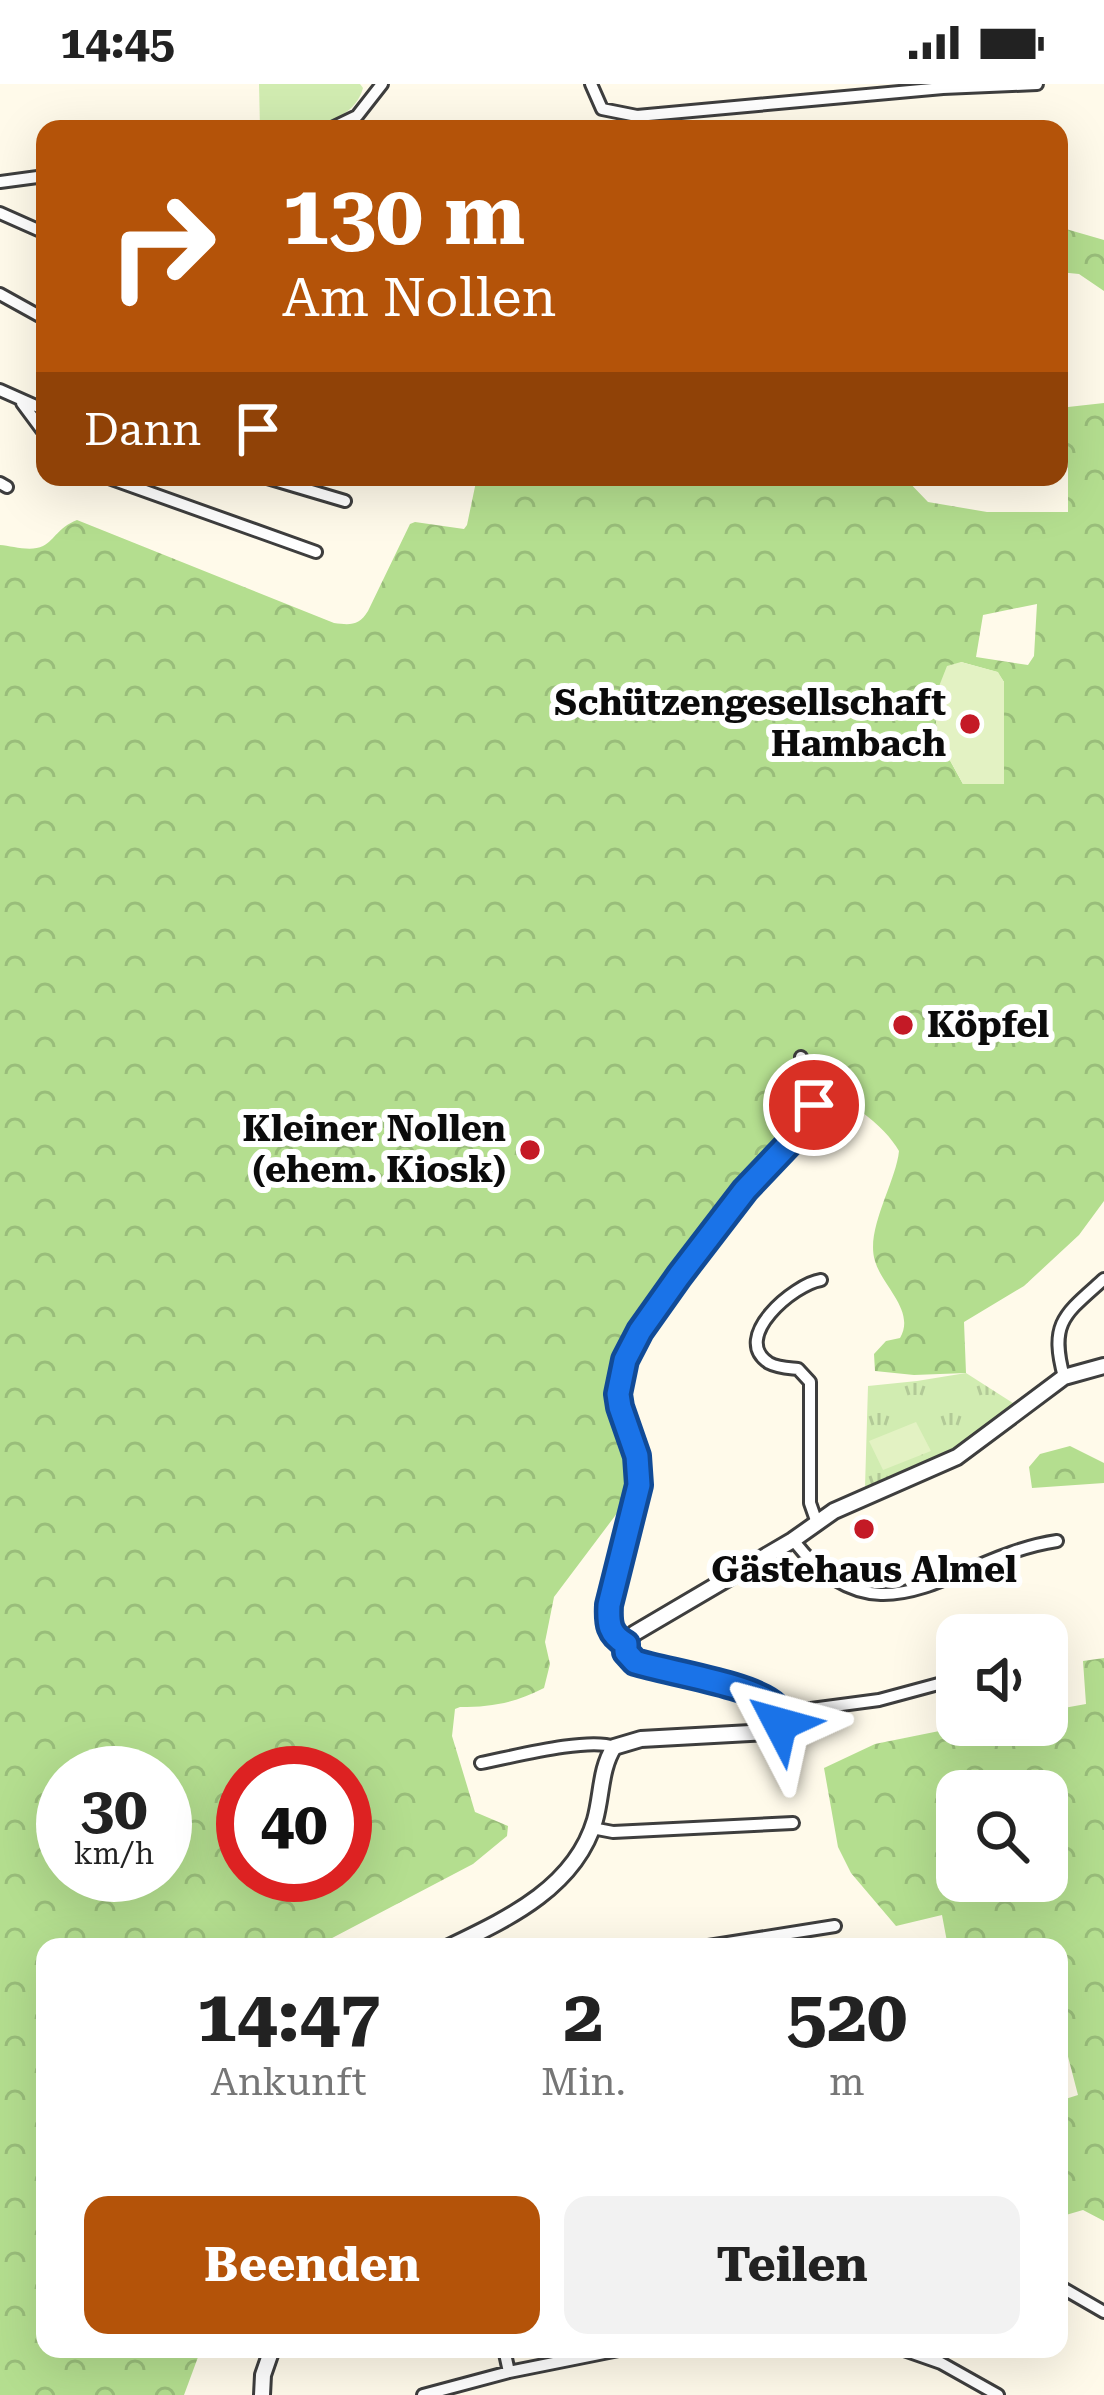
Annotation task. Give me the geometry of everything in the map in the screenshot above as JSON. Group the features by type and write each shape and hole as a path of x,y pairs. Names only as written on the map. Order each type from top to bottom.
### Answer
{"street":[{"path":"349,120 382,84"},
{"path":"591,84 602,109 637,116 1037,84"},
{"path":"0,182 36,177"},
{"path":"0,213 36,229"},
{"path":"0,294 36,314"},
{"path":"0,390 36,406"},
{"path":"20,400 36,422"},
{"path":"131,486 316,552"},
{"path":"295,486 345,501"},
{"path":"626,1644 612,1634 608,1618 639,1485 637,1456 618,1394 625,1360 640,1331 719,1222 806,1122 816,1095 801,1057"},
{"path":"1064,1377 1056,1342 1064,1318 1104,1279"},
{"path":"817,1523 810,1503 810,1382 798,1369 765,1360 757,1339 789,1295 808,1282 821,1280"},
{"path":"781,1713 772,1703 746,1692 635,1662 626,1644 644,1628 852,1502 957,1457 1064,1377 1104,1366"},
{"path":"793,1540 830,1580 879,1595 911,1592 1020,1548 1057,1541"},
{"path":"781,1713 879,1700 936,1684"},
{"path":"473,1938 545,1892 572,1863 592,1828 606,1762 614,1747 629,1740 767,1732 779,1726 781,1713"},
{"path":"482,1763 588,1744 614,1747"},
{"path":"592,1828 613,1832 793,1823"},
{"path":"759,1938 836,1926"},
{"path":"1068,2291 1104,2312"},
{"path":"262,2395 269,2358"},
{"path":"506,2358 509,2372"},
{"path":"423,2395 579,2358"},
{"path":"927,2358 998,2395"}],"green space":[{"path":"259,84 360,84 363,88 357,101 332,120 260,120"},
{"path":"1068,230 1104,240 1104,291 1079,274 1068,273"},
{"path":"1104,403 1104,1201 1079,1235 1024,1286 964,1322 966,1373 875,1371 874,1354 886,1341 900,1338 904,1328 901,1308 873,1249 899,1151 855,1107 825,1093 798,1093 788,1124 699,1231 636,1320 609,1368 610,1400 633,1462 630,1496 554,1597 545,1642 550,1664 544,1688 503,1703 455,1709 452,1736 475,1812 508,1826 507,1836 473,1864 332,1938 36,1938 36,2358 198,2358 184,2395 0,2395 0,545 38,548 77,520 334,623 349,624 368,611 410,524 464,529 475,486 913,486 928,502 987,512 1068,512 1068,407","holes":["1037,604 1034,656 1028,665 976,657 983,615","961,662 997,672 1004,682 963,784 941,744 932,704"]},
{"name":"Schützengesellschaft Hambach","path":"961,662 998,672 1004,682 1004,784 963,784 941,744 932,704 947,666"},
{"path":"966,1373 1016,1405 952,1449 865,1487 868,1386"},
{"path":"916,1422 931,1451 883,1470 869,1441"},
{"path":"1070,1446 1104,1463 1104,1483 1032,1488 1029,1467 1040,1454"},
{"path":"1104,1658 1104,2221 1083,2210 1068,2214 1068,2098 1078,2095 1068,2057 1068,1938 946,1938 942,1915 896,1926 851,1873 838,1847 824,1768 875,1744 936,1732 936,1746 1068,1746 1068,1707 1086,1704 1083,1661"}],"place":[{"name":"Schützengesellschaft Hambach","path":"970,724"},
{"name":"Köpfel","path":"903,1025"},
{"name":"Kleiner Nollen (ehem. Kiosk)","path":"530,1150"},
{"name":"Gästehaus Almel","path":"864,1529"}],"route":[{"path":"780,1724 778,1708 764,1699 635,1662 626,1644 609,1628 612,1587 639,1485 637,1456 618,1394 625,1360 640,1331 745,1190 800,1132 814,1105"}]}
